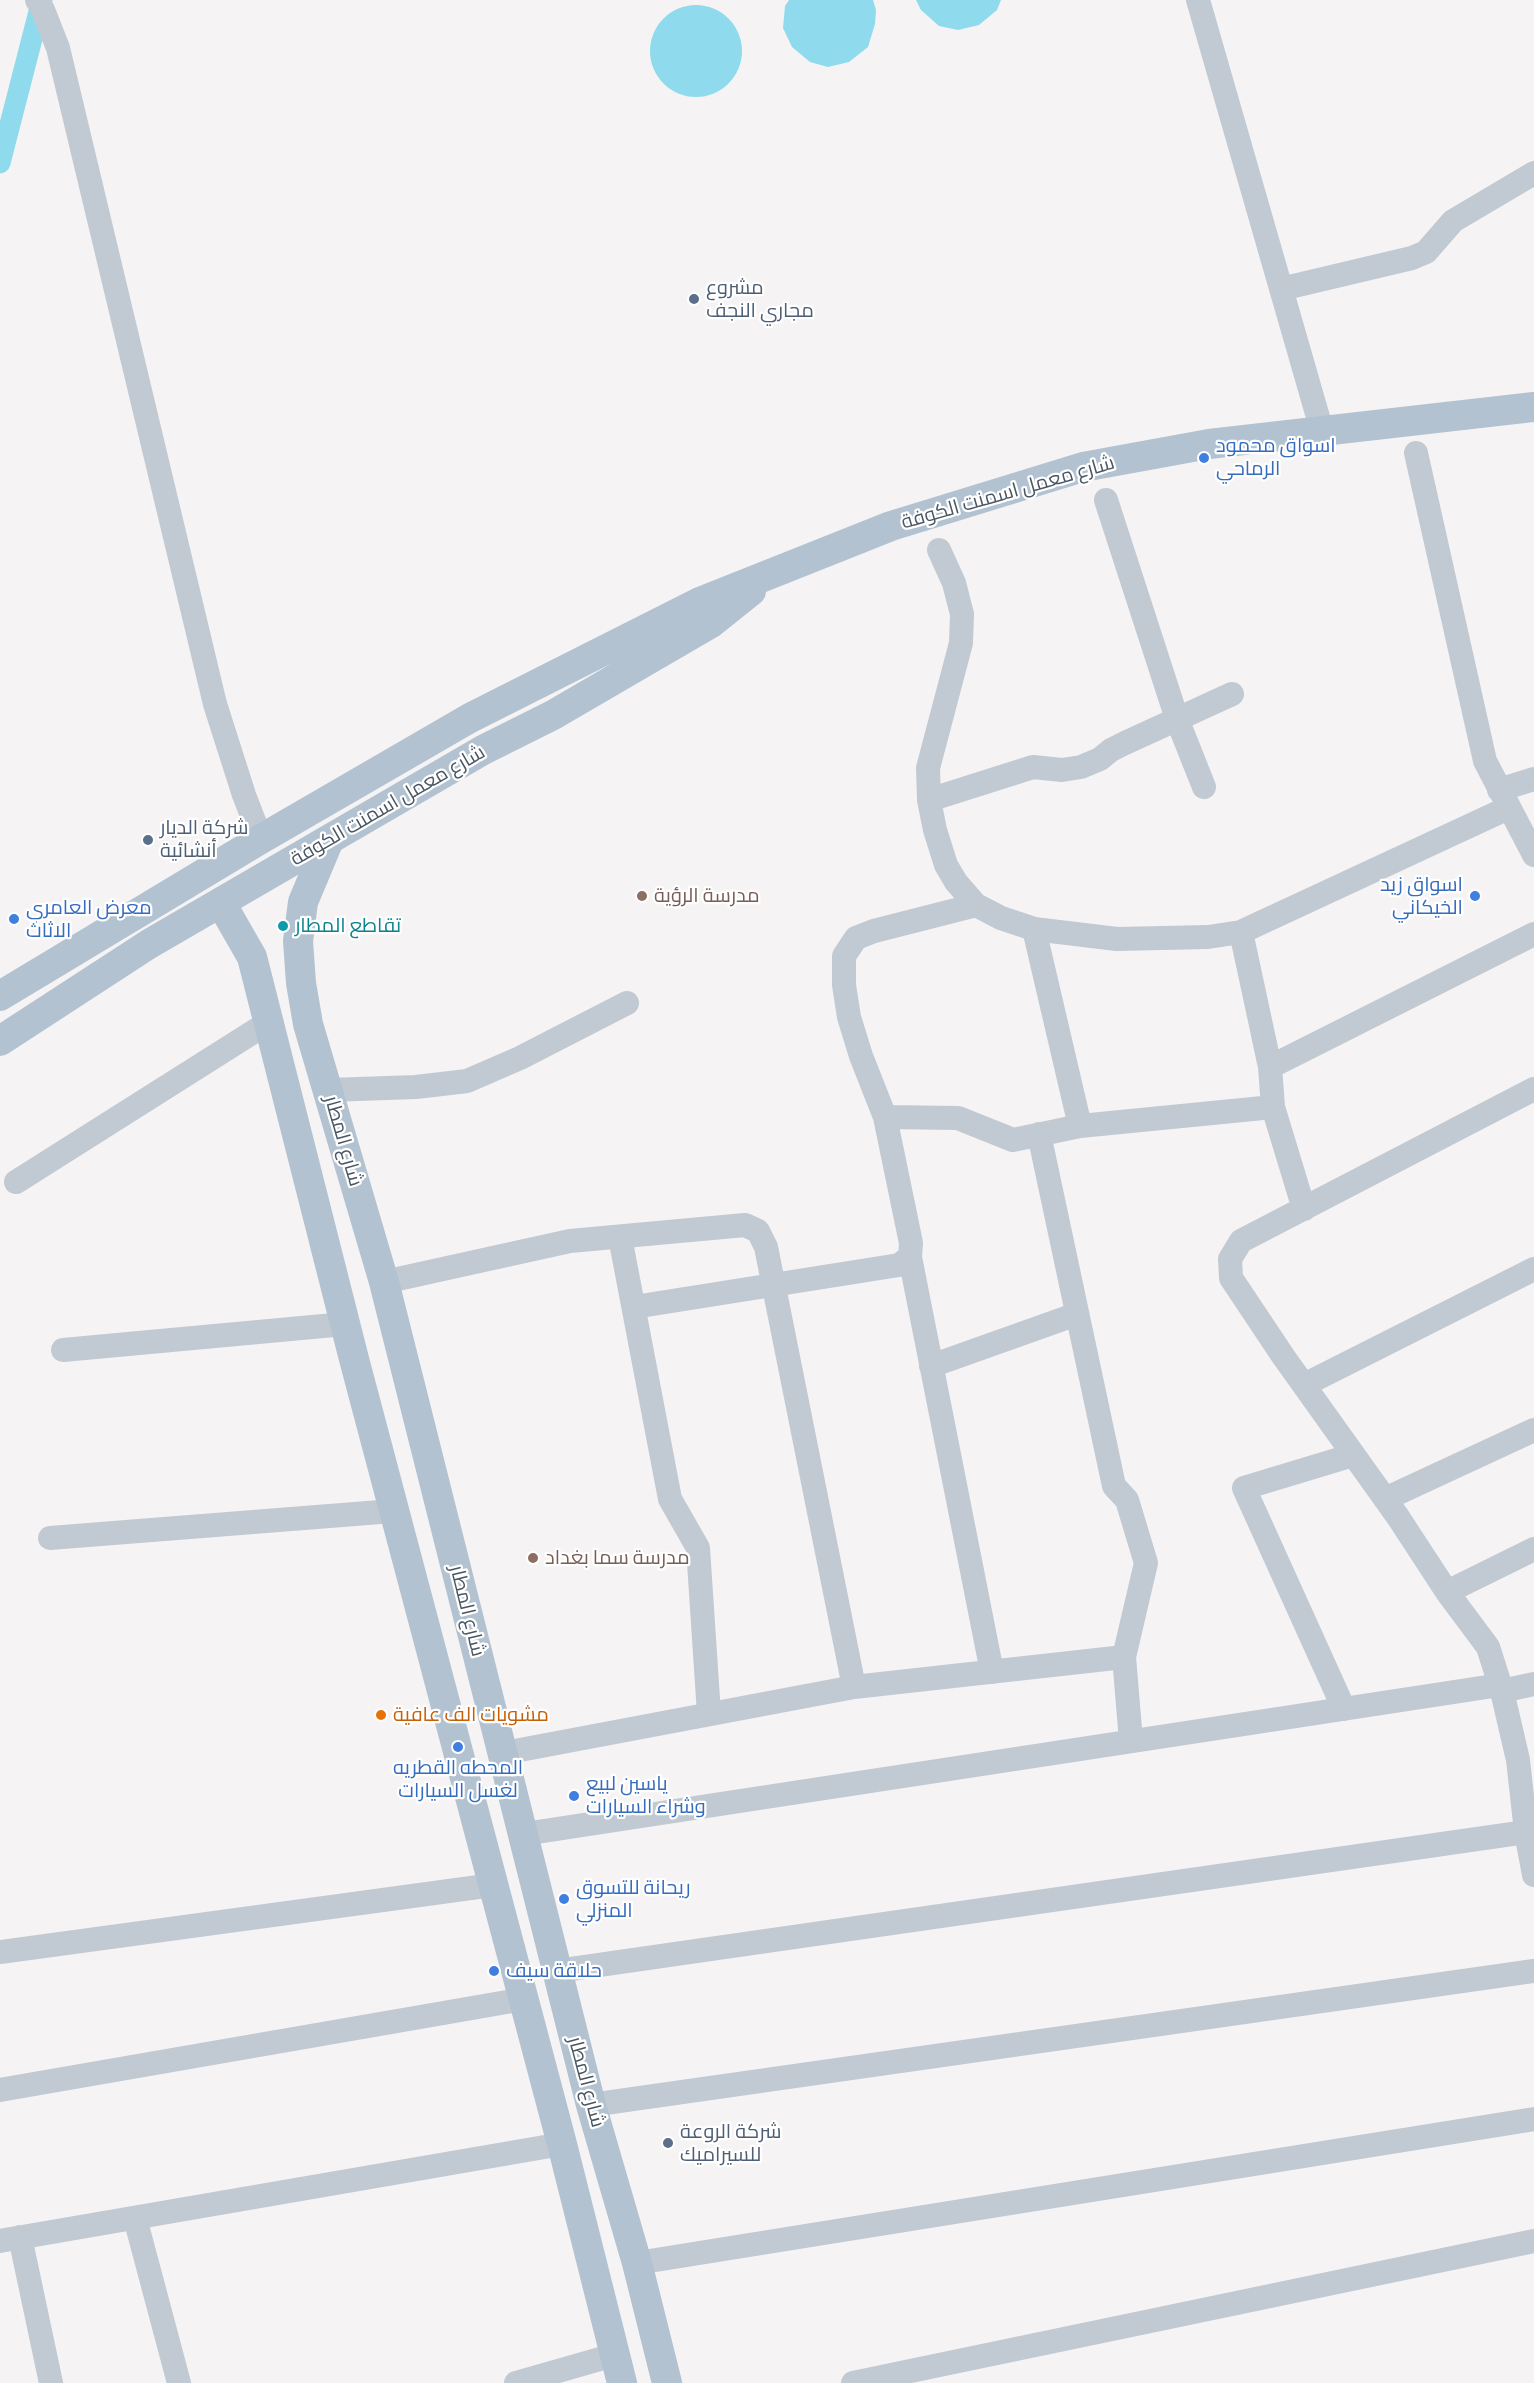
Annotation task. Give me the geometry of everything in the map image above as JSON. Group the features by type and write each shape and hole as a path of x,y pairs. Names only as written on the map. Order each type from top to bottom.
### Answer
{"main road":[{"name":"شارع معمل اسمنت الكوفة","path":"0,996 261,839 470,718 700,602 891,526 1083,467 1209,444 1534,407"},
{"name":"شارع معمل اسمنت الكوفة","path":"0,1041 149,944 483,750 553,716 711,623 775,572"},
{"path":"470,718 477,722 484,735 483,750"},
{"name":"شارع المطار","path":"329,840 303,902 298,941 301,983 308,1024 384,1282 591,2105 637,2263 667,2383"},
{"name":"شارع المطار","path":"221,903 252,957 393,1511 494,1885 622,2383"},
{"path":"503,1921 514,1924 524,1923 533,1920 544,1911"},
{"path":"525,2005 545,1998 561,1985"}],"street":[{"path":"37,0 58,48 209,681 229,750 261,839"},
{"path":"1198,0 1322,431"},
{"path":"1281,289 1412,258 1426,252 1453,221 1534,173"},
{"path":"1416,453 1485,761 1534,855"},
{"path":"1106,500 1177,719 1204,787"},
{"path":"939,550 954,583 962,614 961,643 928,768 929,800 946,865 956,882 976,905 1001,918 1034,929 1118,939 1208,937 1241,932 1503,799 1534,779"},
{"path":"929,800 1033,767 1062,770 1081,767 1100,759 1118,746 1232,694"},
{"path":"976,905 874,931 856,938 844,956 844,985 849,1017 861,1056 885,1117 911,1243 910,1257 931,1366 992,1672"},
{"path":"1034,929 1080,1126"},
{"path":"1241,932 1270,1067 1273,1107 1304,1209"},
{"path":"1270,1067 1534,934"},
{"path":"328,1090 416,1088 467,1081 520,1058 627,1003"},
{"path":"16,1182 269,1022"},
{"path":"1534,1089 1241,1241 1230,1258 1231,1278 1447,1592 1488,1647 1501,1688 1518,1760 1526,1832 1534,1875"},
{"path":"885,1117 958,1118 1013,1140 1080,1126 1273,1107"},
{"path":"1039,1134 1114,1486 1127,1500 1146,1563 1124,1657 1131,1741"},
{"path":"384,1282 570,1241 746,1225 758,1231 766,1247 774,1285 854,1688"},
{"path":"620,1236 670,1499 699,1548 710,1714"},
{"path":"634,1307 899,1265 910,1257"},
{"path":"1304,1386 1534,1269"},
{"path":"931,1366 1077,1314"},
{"path":"63,1350 345,1324"},
{"path":"1385,1499 1534,1430"},
{"path":"1344,1709 1244,1488 1353,1455"},
{"path":"50,1539 393,1511"},
{"path":"1447,1592 1534,1549"},
{"path":"504,1753 854,1688 1124,1657"},
{"path":"524,1834 1344,1709 1534,1684"},
{"path":"561,1985 1526,1832"},
{"path":"0,1952 494,1885"},
{"path":"591,2105 1534,1971"},
{"path":"0,2090 525,2005"},
{"path":"637,2263 1534,2119"},
{"path":"51,2383 10,2239 562,2144"},
{"path":"135,2218 179,2383"},
{"path":"853,2383 1534,2241"},
{"path":"516,2383 615,2355"}],"water":[{"path":"789,0 873,0 876,10 875,24 868,47 849,62 828,67 810,62 792,47 783,28 785,6"},
{"path":"916,0 1001,0 997,10 979,25 958,30 939,26 921,10"},
{"path":"696,5 714,8 729,18 739,33 742,51 739,69 729,84 714,94 696,97 678,94 663,84 653,69 650,51 653,33 663,18 678,8"}],"waterway":[{"path":"0,163 42,0"}],"place":[{"name":"مشروع مجاري النجف","path":"694,299"},
{"name":"اسواق محمود الرماحي","path":"1204,458"},
{"name":"شركة الديار أنشائية","path":"148,840"},
{"name":"مدرسة الرؤية","path":"642,896"},
{"name":"اسواق زيد الخيكاني","path":"1475,896"},
{"name":"معرض العامري الاثاث","path":"14,919"},
{"name":"تقاطع المطار","path":"283,926"},
{"name":"مدرسة سما بغداد","path":"533,1558"},
{"name":"مشويات الف عافية","path":"381,1715"},
{"name":"المحطه القطريه لغسل السيارات","path":"458,1747"},
{"name":"ياسين لبيع وشراء السيارات","path":"574,1796"},
{"name":"ريحانة للتسوق المنزلي","path":"564,1899"},
{"name":"حلاقة سيف","path":"494,1971"},
{"name":"شركة الروعة للسيراميك","path":"668,2143"}]}
